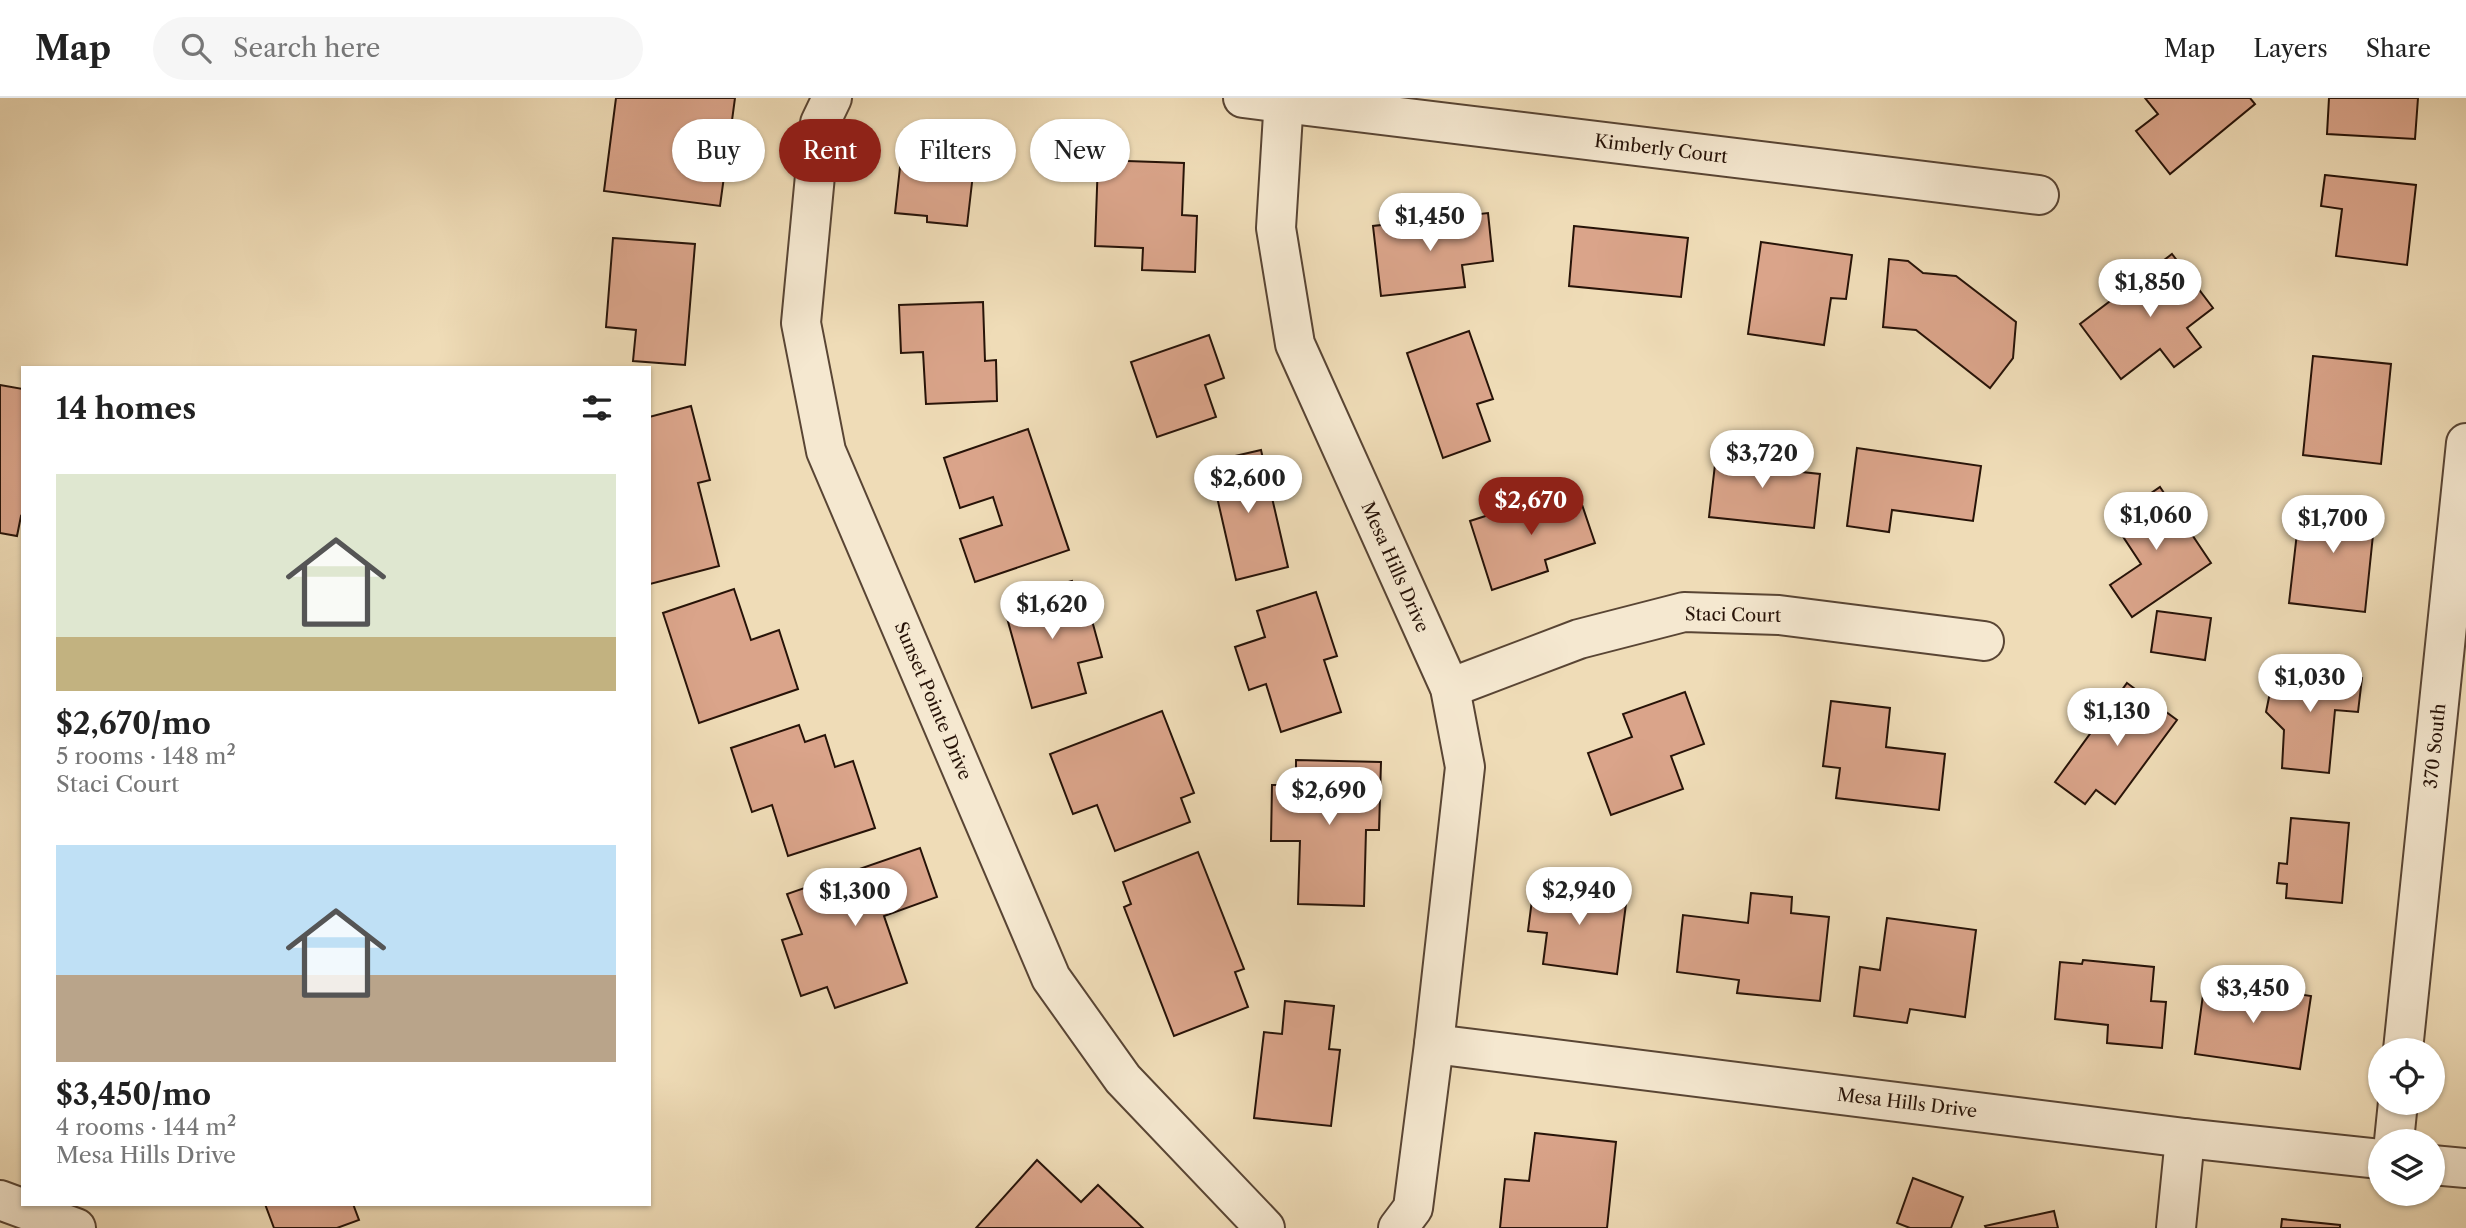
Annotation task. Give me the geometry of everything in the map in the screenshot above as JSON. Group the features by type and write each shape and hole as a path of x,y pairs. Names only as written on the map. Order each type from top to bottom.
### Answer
{"street":[{"name":"Sunset Pointe Drive","path":"832,98 820,123 801,323 826,451 1051,978 1123,1079 1265,1228"},
{"path":"1242,98 1283,100"},
{"name":"Kimberly Court","path":"1283,100 2039,195"},
{"name":"Mesa Hills Drive","path":"1283,100 1276,228 1295,344 1450,688 1465,767 1413,1208 1398,1228"},
{"name":"370 South","path":"2404,1038 2466,443"},
{"name":"Staci Court","path":"1450,688 1579,639 1684,612 1779,615 1984,641"},
{"name":"Mesa Hills Drive","path":"1434,1044 2185,1138 2368,1158"},
{"path":"2176,1228 2185,1138"},
{"path":"2445,1166 2466,1168"},
{"path":"0,1200 76,1228"}],"building":[{"path":"616,98 735,98 732,119 672,119 672,182 723,182 720,206 604,191"},
{"path":"2145,98 2250,98 2255,104 2170,174 2136,131 2158,114"},
{"path":"2329,98 2418,98 2415,139 2327,134"},
{"path":"1130,161 1184,163 1182,215 1197,216 1195,272 1142,270 1143,248 1095,246 1097,182 1130,182"},
{"path":"2325,175 2416,185 2407,265 2336,256 2342,209 2321,206"},
{"path":"898,182 972,182 967,226 927,222 927,216 895,213"},
{"path":"1488,213 1493,261 1462,265 1465,287 1381,296 1373,226"},
{"path":"1574,226 1688,238 1681,297 1569,286"},
{"path":"613,238 695,244 685,365 633,361 636,330 606,327"},
{"path":"1761,242 1852,255 1846,299 1831,298 1824,345 1748,334"},
{"path":"2172,254 2213,308 2187,328 2201,347 2174,367 2160,349 2121,379 2080,324"},
{"path":"1889,259 1908,261 1923,273 1956,276 2016,322 2013,358 1990,388 1916,330 1883,327"},
{"path":"983,302 985,361 996,360 997,401 926,404 923,352 901,353 899,305"},
{"path":"1469,331 1493,399 1477,404 1490,441 1443,458 1407,353"},
{"path":"1209,335 1224,378 1205,385 1216,417 1157,437 1131,362"},
{"path":"2313,356 2391,364 2381,464 2303,455"},
{"path":"0,385 21,389 21,516 17,536 0,533"},
{"path":"691,406 710,480 698,483 719,566 651,584 651,416"},
{"path":"1028,429 1069,550 975,582 960,539 1002,525 993,497 960,508 944,458"},
{"path":"1717,447 1775,454 1774,469 1820,474 1814,528 1709,517"},
{"path":"1857,448 1981,466 1973,521 1892,510 1889,532 1847,526"},
{"path":"1261,450 1288,567 1236,580 1209,462"},
{"path":"1576,487 1595,543 1545,560 1548,571 1492,590 1470,521"},
{"path":"2160,487 2211,563 2132,617 2110,585 2141,564 2112,520"},
{"path":"2301,498 2376,506 2365,612 2289,603"},
{"path":"1072,581 1077,598 1085,595 1102,657 1078,663 1086,693 1032,708 1002,600"},
{"path":"734,589 751,640 779,630 798,689 699,723 663,613"},
{"path":"1316,592 1337,656 1324,660 1341,712 1281,732 1266,684 1249,690 1235,647 1265,637 1257,611"},
{"path":"2157,611 2211,618 2205,660 2151,652"},
{"path":"2275,668 2362,678 2358,712 2335,710 2329,773 2282,768 2284,730 2266,712"},
{"path":"2127,683 2177,720 2115,804 2096,790 2085,804 2055,782"},
{"path":"1685,692 1704,744 1671,756 1683,789 1611,815 1588,753 1632,737 1623,714"},
{"path":"1831,701 1890,708 1886,747 1945,754 1939,810 1836,798 1840,768 1823,766"},
{"path":"1162,711 1194,793 1181,798 1190,822 1115,851 1097,805 1073,814 1050,754"},
{"path":"799,725 805,742 825,735 835,767 853,761 875,828 788,856 772,805 752,812 731,748"},
{"path":"1296,760 1381,762 1379,830 1366,830 1364,906 1298,904 1300,841 1271,841 1272,785 1296,785"},
{"path":"2291,818 2349,823 2342,903 2286,898 2287,884 2277,883 2279,863 2287,864"},
{"path":"920,848 937,897 884,916 907,983 835,1008 827,987 801,996 782,940 802,934 787,894"},
{"path":"1198,852 1244,969 1235,972 1248,1007 1174,1036 1124,907 1131,904 1123,882"},
{"path":"1534,884 1627,896 1617,974 1543,964 1547,933 1528,931"},
{"path":"1751,893 1792,897 1791,913 1829,917 1820,1001 1737,993 1739,980 1677,972 1683,915 1748,923"},
{"path":"1887,918 1976,930 1965,1017 1910,1009 1907,1023 1854,1016 1860,967 1880,970"},
{"path":"2083,960 2154,967 2151,1001 2166,1002 2162,1048 2107,1043 2108,1025 2055,1019 2060,962 2082,964"},
{"path":"2205,980 2311,996 2300,1069 2195,1054"},
{"path":"1285,1001 1334,1006 1329,1049 1340,1050 1331,1126 1254,1118 1264,1032 1282,1034"},
{"path":"1535,1133 1616,1142 1607,1228 1500,1228 1505,1179 1529,1181"},
{"path":"1037,1160 1081,1202 1098,1185 1143,1228 976,1228"},
{"path":"1913,1178 1963,1197 1951,1228 1910,1228 1897,1223"},
{"path":"266,1206 354,1206 359,1220 337,1228 274,1228"},
{"path":"2054,1211 2058,1228 1985,1226"},
{"path":"2282,1219 2340,1225 2340,1228 2281,1228"}]}
